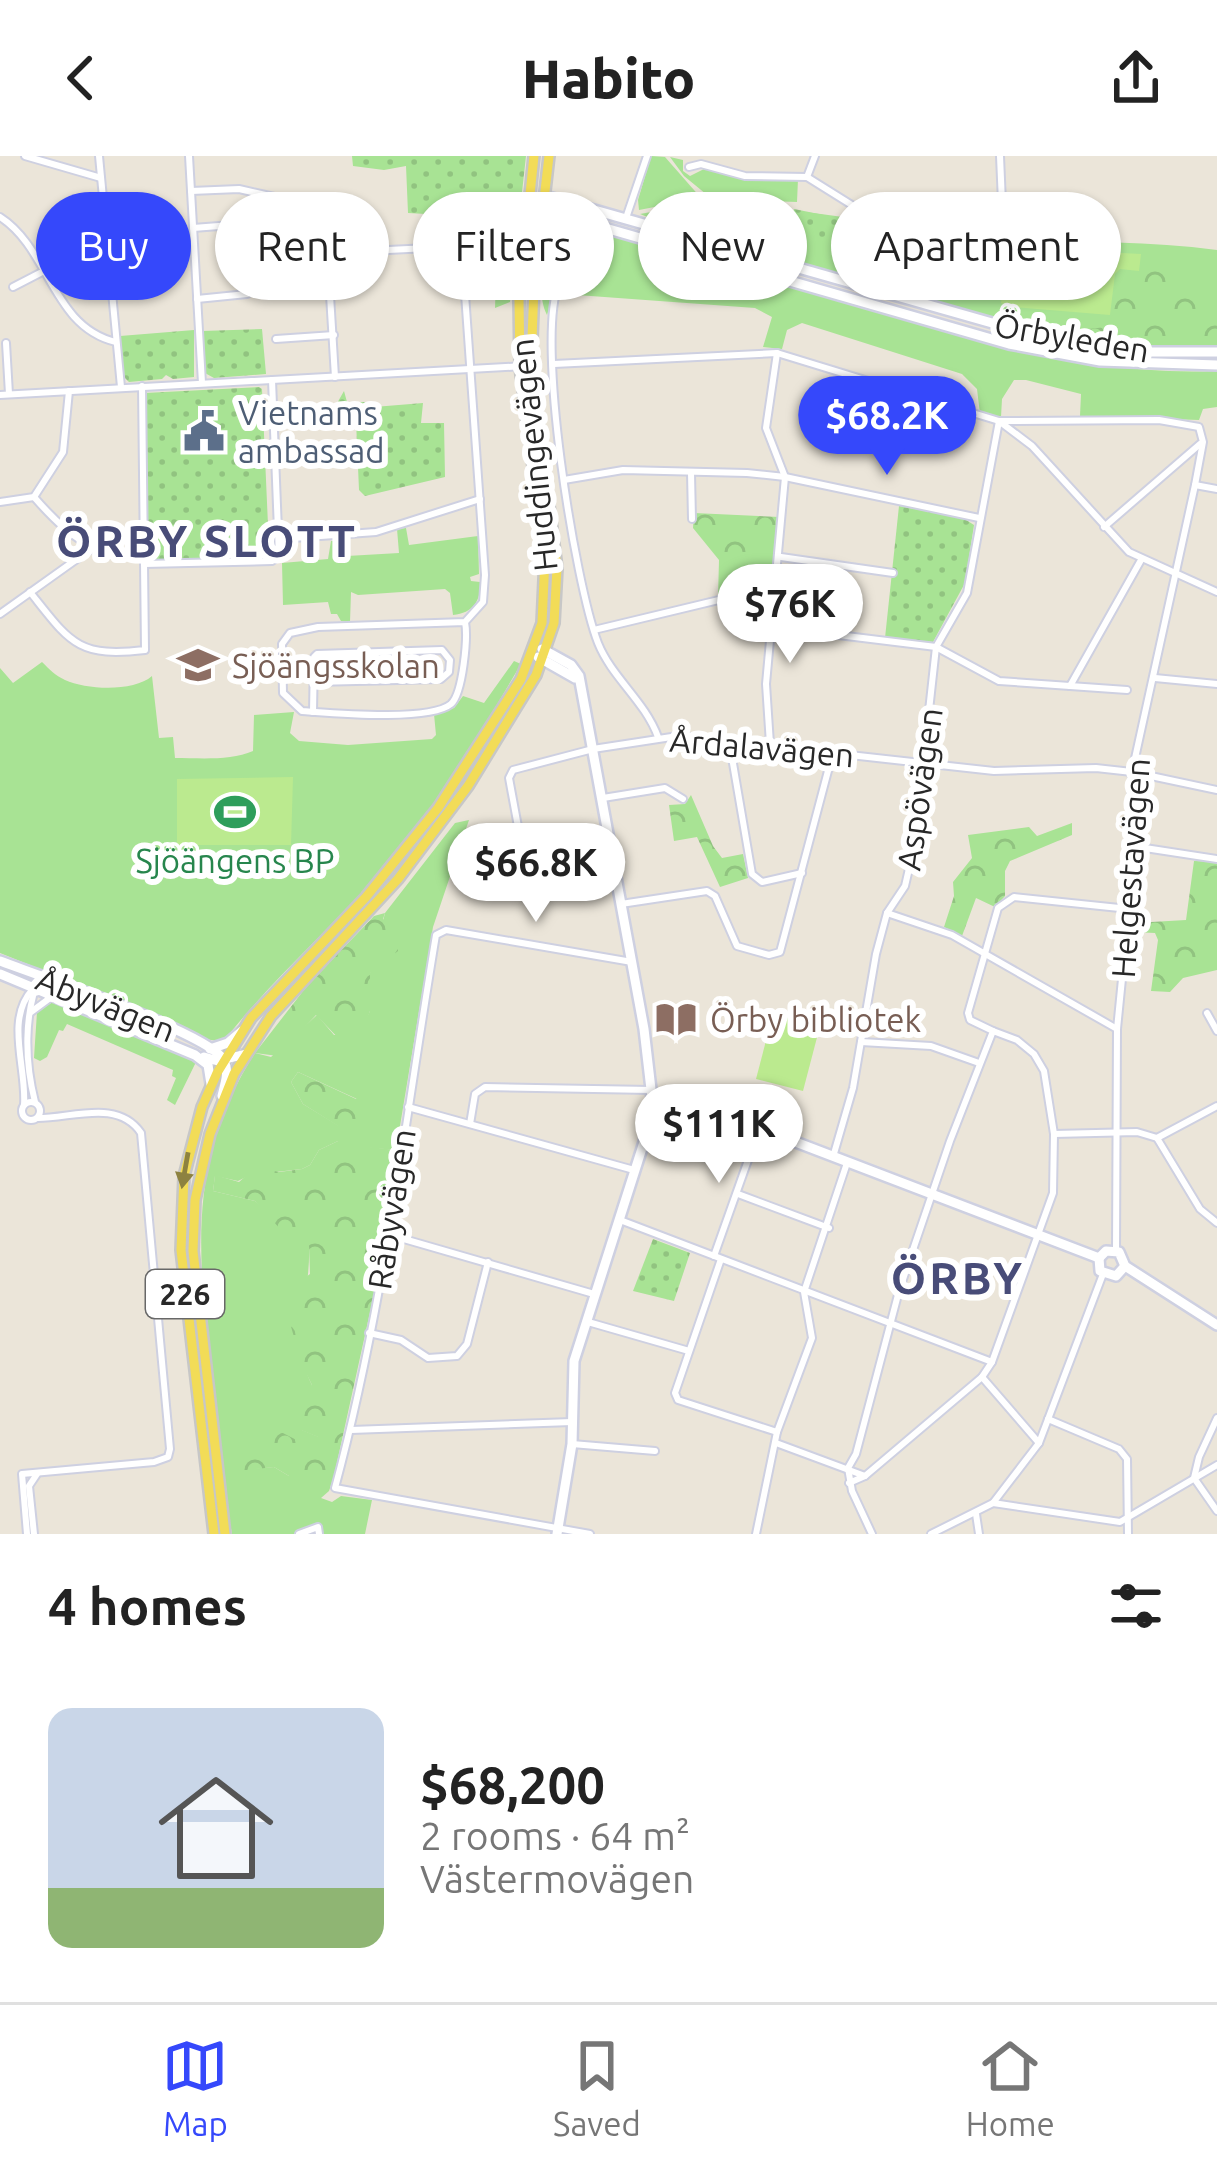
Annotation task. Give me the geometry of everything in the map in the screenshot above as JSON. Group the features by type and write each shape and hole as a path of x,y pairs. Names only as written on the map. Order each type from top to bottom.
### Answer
{"main road":[{"name":"Huddingevägen","path":"530,192 535,156"},
{"name":"Huddingevägen","path":"545,192 549,156"},
{"name":"Huddingevägen","path":"225,1534 193,1251 198,1179 220,1106 246,1054 286,997 435,834 504,730 540,652 558,596 557,568 519,300"},
{"name":"Huddingevägen","path":"525,366 533,300"},
{"name":"Huddingevägen","path":"214,1534 180,1220 188,1154 212,1084 242,1031 275,988 366,897 416,838 540,652"}],"street":[{"path":"25,156 101,178"},
{"path":"99,156 121,387"},
{"path":"189,156 202,383"},
{"path":"622,232 646,156"},
{"path":"807,177 815,156"},
{"path":"1000,156 1002,192"},
{"path":"689,166 701,164 745,176 807,177 831,192"},
{"path":"191,191 252,192"},
{"name":"Örbyleden","path":"614,215 1052,340 1144,352 1217,352"},
{"path":"0,217 36,258"},
{"path":"193,228 215,226"},
{"name":"Örbyleden","path":"614,230 1009,344 1100,361 1217,365"},
{"path":"389,251 459,248 485,597 465,622 458,690 449,705 392,714 314,712 295,708 283,693 282,644 290,633 318,627 465,622"},
{"path":"13,287 36,275"},
{"path":"197,298 215,297"},
{"path":"64,300 81,325 117,343"},
{"path":"331,300 335,377"},
{"path":"554,300 554,364 564,480 594,630 604,654 652,720 658,736"},
{"path":"276,339 334,335"},
{"path":"6,343 5,394 525,366"},
{"path":"554,364 777,353 999,421 1193,424 1199,428 1203,442 1104,527"},
{"path":"770,744 766,684 785,477 766,428 777,353"},
{"path":"34,497 92,549 119,557 272,561 279,556 272,380"},
{"path":"30,592 74,644 109,653 145,650 142,386"},
{"path":"0,502 34,497 63,452 69,391"},
{"path":"999,421 1141,560 1217,592"},
{"name":"Aspövägen","path":"833,1157 887,913 905,886 926,763 936,647 967,592 999,421"},
{"path":"1018,436 1027,421"},
{"name":"Helgestavägen","path":"1115,1250 1117,1029 1129,909 1132,772 1203,442"},
{"path":"564,480 623,470 785,477 979,518"},
{"path":"691,472 692,518"},
{"path":"1195,485 1217,489"},
{"path":"278,539 376,532 480,499"},
{"path":"0,614 92,549"},
{"path":"781,557 893,573"},
{"path":"1070,686 1141,560"},
{"path":"594,630 777,586"},
{"path":"772,627 936,647 999,681 1127,691"},
{"path":"314,682 441,679 449,672 450,660 442,650 322,653 314,658 314,682 314,712"},
{"path":"540,652 571,664 581,688 652,1090 651,1115 574,1360 572,1444 558,1532 590,1534"},
{"path":"1154,678 1217,684"},
{"name":"Årdalavägen","path":"526,870 511,772 519,766 658,736 770,744 994,771 1096,768 1217,790"},
{"path":"729,740 754,878 767,881 802,873"},
{"path":"621,904 707,891 715,896 737,946 775,955 782,948 833,752"},
{"path":"603,798 665,788 683,799"},
{"path":"1131,846 1217,859"},
{"path":"849,1483 866,1476 982,1377 992,1362 1053,1193 1054,1134 1044,1071 1034,1054 1017,1040 970,1020 968,1013 998,908 1014,897 1129,909"},
{"path":"887,913 941,930 1117,1029"},
{"name":"Råbyvägen","path":"558,1532 335,1488 390,1235 439,930 632,962"},
{"name":"Åbyvägen","path":"0,961 54,995 188,1051 224,1060 246,1054"},
{"name":"Åbyvägen","path":"0,974 145,1017 224,1060"},
{"path":"38,982 29,1015 29,1058 38,1118"},
{"path":"30,1534 22,1474 164,1459 170,1448 143,1141 134,1123 122,1115 24,1117 19,1028 23,1001 38,982"},
{"path":"29,1015 54,995"},
{"path":"1207,1013 1217,1031"},
{"path":"872,1534 849,1483 848,1468 856,1454 889,1323 993,1030"},
{"name":"Åbyvägen","path":"211,1049 242,1031"},
{"path":"861,1042 931,1046 979,1064"},
{"name":"Åbyvägen","path":"188,1051 208,1065 212,1084"},
{"path":"220,1106 224,1060"},
{"path":"470,1124 475,1094 485,1087 652,1090"},
{"path":"24,1105 38,1104 65,1116"},
{"path":"1156,1138 1217,1106"},
{"path":"407,1107 634,1170"},
{"path":"651,1115 759,1129 1099,1258"},
{"path":"759,1129 675,1393 678,1400 777,1432"},
{"path":"1054,1134 1137,1132 1156,1138 1200,1209 1217,1223"},
{"path":"756,1534 777,1432 812,1338 804,1292 848,1163"},
{"path":"738,1195 829,1228"},
{"path":"618,1220 992,1362"},
{"path":"390,1235 593,1294"},
{"path":"1099,1258 1115,1250 1124,1258 1125,1266 1117,1276 1103,1274"},
{"path":"931,1534 993,1503 1039,1443 1103,1274 1099,1258"},
{"path":"369,1333 401,1340 428,1358 457,1356 466,1344 488,1262"},
{"path":"1125,1266 1217,1325"},
{"path":"586,1322 689,1351"},
{"path":"982,1377 1039,1443"},
{"path":"1194,1478 1217,1418"},
{"path":"1048,1419 1119,1449 1127,1459 1128,1534"},
{"path":"351,1430 572,1422"},
{"path":"776,1443 866,1476"},
{"path":"572,1444 655,1451"},
{"path":"993,1503 1127,1521 1217,1466"},
{"path":"30,1534 30,1482 39,1472"},
{"path":"1194,1478 1215,1506"},
{"path":"976,1513 980,1534"},
{"path":"299,1534 318,1527 319,1534"}],"green space":[{"path":"352,156 526,156 522,192 413,192 413,213 408,213 406,166 384,170 353,166"},
{"path":"651,156 665,157 696,192 640,192"},
{"path":"670,157 683,160 683,171 690,176 704,169 738,178 798,179 797,192 703,192 684,176"},
{"path":"807,212 831,216 831,242 807,237"},
{"path":"807,213 831,216 831,274 807,267"},
{"path":"614,237 638,244 638,299 614,298"},
{"path":"1121,244 1217,250 1217,346 1121,343 1074,336 923,300 1121,300"},
{"path":"1121,253 1141,254 1139,271 1121,269"},
{"path":"1158,257 1164,264 1163,272 1181,278 1181,261 1187,263 1192,281 1217,293 1217,342 1151,339 1119,320 1115,335 1085,334 1106,327 1123,287 1144,283 1151,258"},
{"path":"807,292 1009,348 1091,364 1217,371 1217,407 1203,409 1199,420 1080,416 1081,394 1014,380 1002,399 1001,417 980,414 977,389 962,374 802,323 787,330 782,349 763,347 772,317 755,308 645,300 807,300"},
{"path":"1001,300 1112,300 1110,315"},
{"path":"262,329 266,374 214,378 205,373 202,331"},
{"path":"194,330 194,377 166,375 129,382 124,377 120,336"},
{"path":"259,387 273,555 148,562 145,393"},
{"path":"344,391 347,402 373,402 374,407 423,403 421,423 444,423 445,477 365,496 359,490 356,421 341,420 332,412"},
{"path":"899,506 963,518 974,525 965,583 933,642 885,638"},
{"path":"694,513 780,517 774,583 718,597 719,560 693,528"},
{"path":"406,528 409,545 478,536 479,574 470,577 480,582 480,589 471,609 453,615 450,593 445,589 351,592 350,622 331,614 328,602 283,605 282,563 328,559 331,541 346,540 347,556 399,553 397,529"},
{"path":"514,661 521,664 417,826 376,877 226,1038 204,1039 0,953 0,668 13,683 42,662 62,678 85,686 122,687 152,676 159,738 173,737 175,758 204,758 253,751 254,715 294,712 290,733 299,741 348,745 432,739 436,735 434,714 454,708 463,696 484,703"},
{"name":"Sjöängens BP","path":"293,777 291,845 177,845 177,779"},
{"path":"691,795 713,846 722,858 743,854 748,878 720,887 697,837 674,841 669,805 685,804"},
{"path":"469,820 433,927 396,1150 361,1147 357,1099 298,1072 291,1082 303,1104 339,1126 338,1141 319,1150 302,1169 250,1175 238,1181 215,1176 213,1191 255,1201 309,1246 302,1335 312,1385 302,1430 319,1437 313,1448 237,1470 274,1467 289,1476 334,1476 321,1498 372,1500 365,1534 232,1534 201,1250 207,1171 217,1132 255,1053 271,1057 317,1015 334,1035 358,1035 370,1011 370,973 385,913 455,823"},
{"path":"1072,823 1072,835 1010,861 1005,896 995,907 976,898 962,936 944,927 954,896 953,882 972,858 968,835 1029,827 1037,836"},
{"path":"1194,861 1217,862 1217,970 1183,978 1170,992 1151,991 1158,940 1155,933 1133,932 1134,923 1186,920"},
{"path":"385,913 383,919 398,932 398,951 370,973 370,1011 357,1046 345,1045 316,1015 278,1056 255,1053 307,986 374,916"},
{"path":"54,1001 196,1062 175,1105 167,1100 176,1078 173,1070 67,1024 59,1030 47,1057 34,1058 37,1012"},
{"path":"773,1014 820,1026 803,1091 756,1079"},
{"path":"298,1072 356,1099 361,1092 369,1094 361,1146 396,1150 385,1244 334,1476 289,1476 274,1467 237,1471 232,1451 279,1431 312,1448 318,1437 301,1430 291,1417 296,1399 312,1385 282,1295 310,1274 309,1246 291,1241 255,1201 213,1191 215,1175 239,1182 256,1167 279,1172 302,1169 319,1150 338,1141 338,1126 303,1104 291,1082"},
{"path":"653,1239 690,1253 674,1301 633,1291"}],"place":[{"name":"Vietnams ambassad","path":"204,431"},
{"name":"Sjöängsskolan","path":"198,665"},
{"name":"Sjöängens BP","path":"235,812"},
{"name":"Örby bibliotek","path":"676,1019"}],"district":[{"name":"ÖRBY SLOTT","path":"207,540"},
{"name":"ÖRBY","path":"958,1277"}]}
